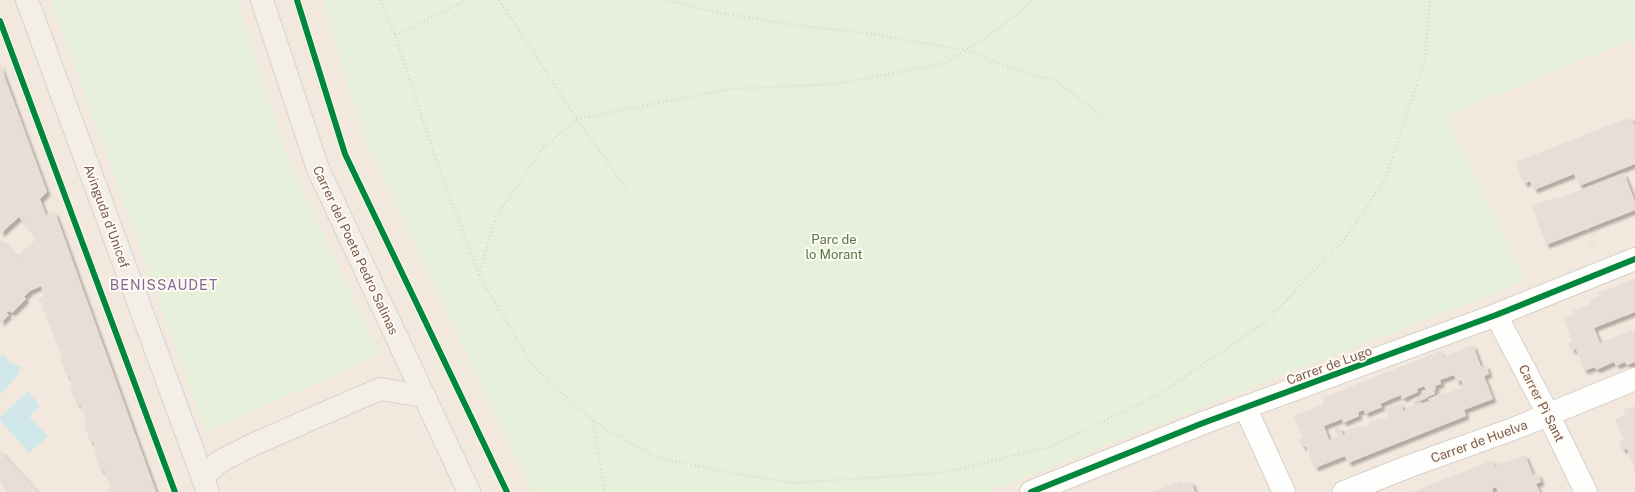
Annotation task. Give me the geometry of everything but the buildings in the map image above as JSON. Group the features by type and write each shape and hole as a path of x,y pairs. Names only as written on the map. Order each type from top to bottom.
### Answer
{"main road":[{"name":"Avinguda d'Unicef","path":"27,0 205,484"},
{"name":"Carrer del Poeta Pedro Salinas","path":"262,0 318,169 469,492"},
{"name":"Avinguda d'Unicef","path":"205,484 219,462 252,445 380,389 423,396"}],"street":[{"name":"Carrer de Lugo","path":"1031,492 1245,407 1496,315 1635,259"},
{"name":"Carrer Pi Sant","path":"1496,315 1548,414 1586,492"},
{"name":"Carrer de Huelva","path":"1344,492 1635,379"},
{"path":"1245,407 1284,492"}],"path":[{"path":"380,0 396,36 437,163 479,275 532,366 593,421 653,456 725,472 793,483 940,473 1050,447 1158,395 1265,322 1343,242 1384,179 1426,59 1430,0"},
{"path":"396,36 467,0"},
{"path":"499,0 577,120 630,194"},
{"path":"666,0 713,12 795,25 874,34 964,50 998,63 1058,82 1103,118"},
{"path":"479,275 495,218 544,148 577,120 730,89 844,82 946,63 999,28 1033,0"},
{"path":"1587,229 1596,252"},
{"path":"593,421 605,492"}],"shaded area":[{"name":"Parc de lo Morant","path":"0,0 1635,0 1635,492 0,492"}],"green space":[{"path":"51,0 237,0 287,157 380,355 206,432"},
{"name":"Parc de lo Morant","path":"322,0 1635,0 1635,46 1631,40 1446,116 1526,281 988,492 532,492 363,134"}],"water":[{"path":"2,354 11,363 21,367 17,376 0,395 0,357"},
{"path":"28,391 40,406 29,416 48,436 29,453 0,420 0,417"}],"cycle path":[{"path":"297,0 345,154 507,492"},
{"path":"0,21 175,492"},
{"path":"1031,492 1203,423 1496,315 1635,259"}],"district":[{"name":"BENISSAUDET","path":"164,285"}]}
